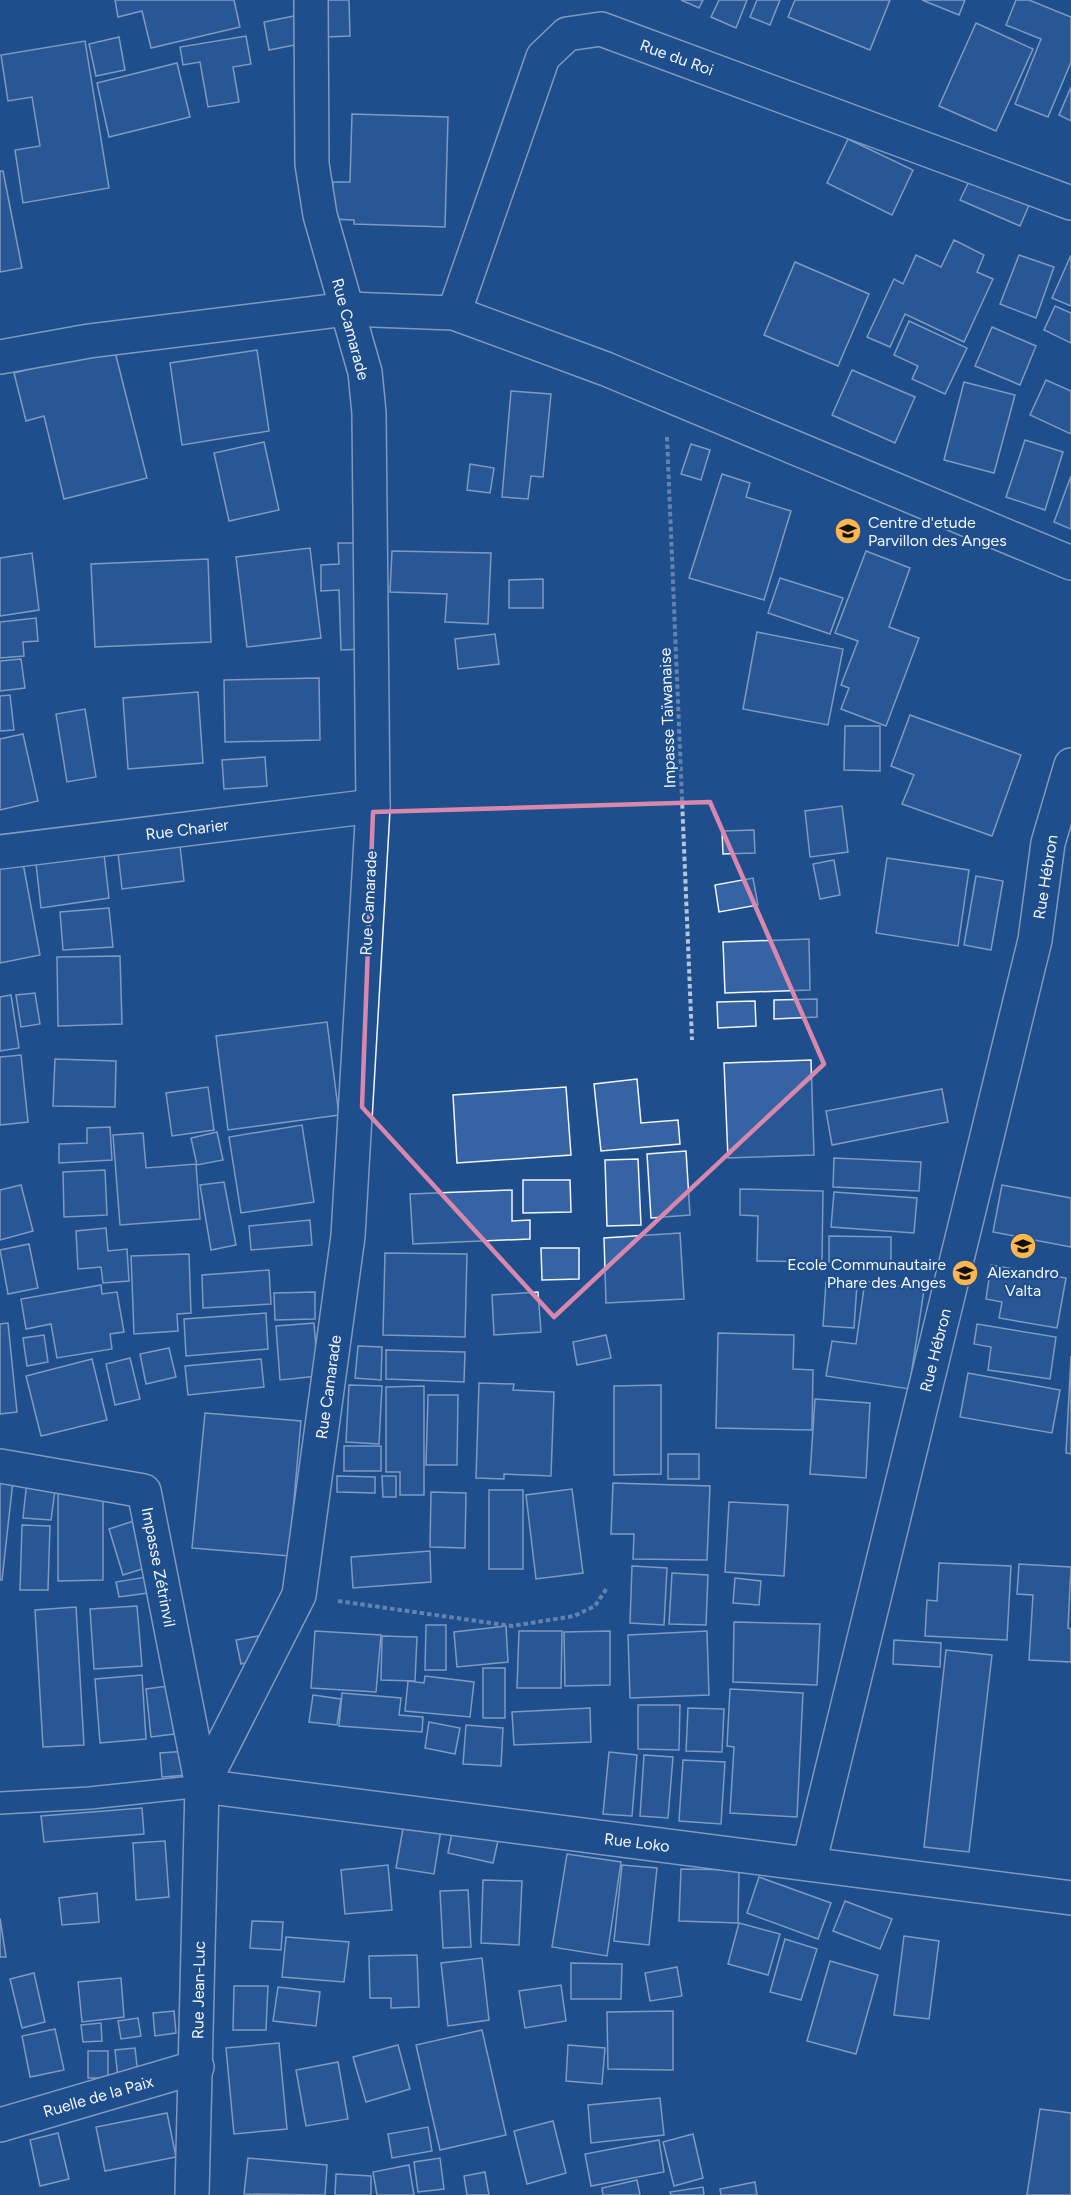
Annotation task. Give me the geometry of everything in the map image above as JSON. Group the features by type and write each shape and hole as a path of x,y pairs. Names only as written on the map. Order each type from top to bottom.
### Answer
{"street":[{"name":"Rue Camarade","path":"202,1786 299,1595 348,1236 373,807 369,413 365,372 320,215 312,164 310,0"},
{"name":"Rue du Roi","path":"454,313 543,57 567,34 601,29 1071,203"},
{"path":"0,357 89,341 347,309 454,313 606,369 1071,563"},
{"name":"Rue Hébron","path":"809,1864 1032,952 1048,843 1071,765"},
{"name":"Rue Charier","path":"0,852 373,807"},
{"name":"Impasse Zétrinvil","path":"0,1466 144,1491 202,1786"},
{"name":"Rue Loko","path":"202,1786 1071,1898"},
{"name":"Rue Jean-Luc","path":"192,2195 197,2067 202,1786"},
{"name":"Ruelle de la Paix","path":"0,2125 197,2067"}],"lane":[{"path":"0,1803 90,1798 202,1786"}],"path":[{"name":"Impasse Taïwanaise","path":"665,394 692,1040"},
{"path":"299,1595 512,1626 574,1616 595,1606 607,1588"}],"highlighted area":[{"path":"710,802 824,1064 554,1317 362,1107 373,812"}],"building":[{"path":"115,0 234,0 240,27 151,48 142,11 118,17"},
{"path":"326,0 349,0 350,36 327,37"},
{"path":"681,0 703,0 699,8"},
{"path":"719,0 747,0 736,28 711,17"},
{"path":"757,0 780,0 770,25 750,17"},
{"path":"795,0 890,0 870,50 788,17"},
{"path":"922,0 965,0 959,15"},
{"path":"1016,0 1029,0 1071,17 1071,62 1048,117 1015,104 1041,39 1006,25"},
{"path":"299,15 305,43 269,50 264,22"},
{"path":"976,23 1033,49 996,131 939,106"},
{"path":"246,36 251,64 233,67 239,102 208,107 200,62 183,65 180,47"},
{"path":"119,37 125,70 96,76 89,44"},
{"path":"85,41 109,188 23,203 15,150 40,146 32,97 8,101 1,55"},
{"path":"177,63 190,117 109,137 97,83"},
{"path":"1071,87 1071,121 1059,115"},
{"path":"352,114 448,117 445,227 354,224 354,220 332,219 333,182 350,182"},
{"path":"848,139 913,170 892,215 827,183"},
{"path":"0,171 3,171 22,268 0,272"},
{"path":"974,171 1033,196 1020,226 960,200"},
{"path":"954,240 984,255 977,272 993,279 964,342 905,314 890,347 867,337 894,279 903,284 916,255 941,267"},
{"path":"1019,255 1054,267 1036,318 1000,304"},
{"path":"1071,255 1071,306 1052,298"},
{"path":"795,262 869,294 838,366 764,335"},
{"path":"1055,306 1071,313 1071,343 1044,330"},
{"path":"909,321 967,348 945,394 912,379 918,366 894,355"},
{"path":"992,327 1036,346 1020,385 975,366"},
{"path":"114,348 147,478 64,499 44,416 26,421 14,373"},
{"path":"257,350 269,431 182,445 170,363"},
{"path":"852,370 915,397 895,443 832,415"},
{"path":"1046,380 1071,391 1071,434 1030,415"},
{"path":"964,382 1015,395 994,473 944,460"},
{"path":"511,391 551,394 543,477 531,476 528,499 502,497"},
{"path":"1025,440 1063,452 1045,510 1006,497"},
{"path":"264,442 279,510 229,521 214,453"},
{"path":"691,444 710,450 701,480 681,474"},
{"path":"470,464 494,468 490,493 467,490"},
{"path":"722,474 750,483 746,497 791,511 764,600 689,578"},
{"path":"1071,476 1071,529 1054,522"},
{"path":"338,543 362,543 364,649 341,650 339,590 321,591 321,565 339,564"},
{"path":"310,548 321,638 247,647 236,557"},
{"path":"392,551 491,553 488,624 445,622 447,594 390,592"},
{"path":"866,551 910,568 889,627 919,638 886,726 841,709 849,688 841,685 858,641 835,633"},
{"path":"32,553 39,610 0,616 0,558"},
{"path":"208,559 211,642 95,647 91,564"},
{"path":"780,578 843,598 830,634 768,613"},
{"path":"543,579 543,608 509,608 509,580"},
{"path":"36,618 38,641 23,642 24,656 0,658 0,622"},
{"path":"757,632 843,649 828,725 743,709"},
{"path":"495,634 499,664 458,669 455,639"},
{"path":"21,659 25,688 0,691 0,661"},
{"path":"319,678 320,740 225,742 224,680"},
{"path":"198,692 203,763 128,769 123,698"},
{"path":"10,695 14,730 0,731 0,696"},
{"path":"85,709 96,777 67,782 56,714"},
{"path":"910,715 1021,755 992,836 902,804 914,775 891,766"},
{"path":"845,726 880,726 880,771 844,770"},
{"path":"23,734 38,801 0,810 0,739"},
{"path":"265,757 267,786 224,789 222,760"},
{"path":"842,806 848,852 810,857 805,811"},
{"path":"754,830 755,853 723,854 722,831"},
{"path":"179,837 184,881 122,889 117,844"},
{"path":"103,845 109,898 41,908 35,855"},
{"path":"887,858 969,870 958,946 876,933"},
{"path":"834,860 840,895 820,899 813,864"},
{"path":"23,863 40,955 0,963 0,867"},
{"path":"976,876 1003,881 991,950 964,945"},
{"path":"753,878 758,905 719,912 715,885"},
{"path":"109,908 113,947 63,950 60,912"},
{"path":"809,939 810,990 725,993 723,942"},
{"path":"120,956 122,1024 58,1026 57,957"},
{"path":"35,993 40,1024 21,1027 16,995"},
{"path":"11,995 19,1048 0,1051 0,997"},
{"path":"817,999 817,1017 774,1019 774,1000"},
{"path":"755,1001 756,1026 718,1028 717,1002"},
{"path":"327,1022 339,1115 228,1130 216,1036"},
{"path":"21,1055 28,1122 0,1125 0,1057"},
{"path":"55,1059 116,1061 115,1107 53,1106"},
{"path":"811,1060 814,1155 728,1158 724,1063"},
{"path":"637,1079 641,1123 678,1120 680,1144 601,1151 594,1084"},
{"path":"208,1087 214,1130 172,1136 166,1093"},
{"path":"566,1087 571,1155 457,1163 453,1095"},
{"path":"942,1089 948,1122 832,1145 826,1111"},
{"path":"302,1125 314,1202 241,1213 229,1137"},
{"path":"110,1127 112,1160 59,1163 59,1144 87,1143 87,1128"},
{"path":"217,1132 223,1160 197,1165 191,1138"},
{"path":"143,1133 146,1168 196,1164 200,1219 120,1225 113,1135"},
{"path":"686,1151 690,1215 651,1218 647,1154"},
{"path":"834,1158 921,1162 919,1191 833,1187"},
{"path":"638,1159 641,1225 607,1226 605,1160"},
{"path":"105,1170 107,1215 64,1217 63,1172"},
{"path":"523,1180 570,1180 571,1212 523,1213"},
{"path":"224,1182 236,1245 211,1250 200,1185"},
{"path":"21,1185 33,1231 0,1240 0,1190"},
{"path":"1002,1185 1071,1198 1071,1247 993,1232"},
{"path":"740,1189 823,1191 822,1262 757,1261 758,1216 740,1215"},
{"path":"512,1190 512,1221 530,1220 530,1239 413,1244 410,1194"},
{"path":"834,1192 917,1198 914,1233 831,1227"},
{"path":"310,1220 312,1245 251,1250 249,1226"},
{"path":"106,1228 108,1251 127,1249 129,1281 103,1283 101,1267 78,1269 76,1231"},
{"path":"680,1233 684,1299 606,1303 604,1238"},
{"path":"829,1236 891,1237 891,1262 829,1262"},
{"path":"29,1244 38,1288 8,1294 0,1250"},
{"path":"541,1248 579,1248 579,1279 542,1280"},
{"path":"385,1253 467,1254 465,1337 383,1335"},
{"path":"189,1254 191,1313 177,1314 178,1331 134,1334 131,1256"},
{"path":"991,1265 1066,1278 1057,1328 999,1318 1002,1302 986,1299"},
{"path":"269,1270 271,1304 203,1308 202,1275"},
{"path":"865,1281 924,1290 909,1389 826,1376 832,1341 856,1344"},
{"path":"826,1282 857,1284 854,1328 823,1326"},
{"path":"101,1285 102,1294 117,1292 124,1332 110,1334 112,1349 57,1358 51,1324 26,1329 21,1299"},
{"path":"315,1292 315,1319 275,1320 274,1293"},
{"path":"538,1292 541,1332 494,1335 492,1295"},
{"path":"266,1313 268,1349 186,1356 184,1319"},
{"path":"8,1323 17,1412 0,1414 0,1324"},
{"path":"314,1323 318,1376 280,1380 276,1326"},
{"path":"977,1324 1056,1337 1050,1379 988,1370 991,1347 974,1344"},
{"path":"718,1333 794,1335 793,1369 813,1370 812,1430 716,1428"},
{"path":"44,1335 48,1362 27,1366 23,1338"},
{"path":"606,1335 611,1358 577,1365 573,1342"},
{"path":"358,1346 382,1347 381,1380 355,1378"},
{"path":"169,1348 176,1377 146,1384 140,1354"},
{"path":"386,1350 465,1352 464,1382 386,1379"},
{"path":"1071,1356 1071,1454 1066,1453"},
{"path":"130,1358 140,1399 115,1405 106,1364"},
{"path":"92,1359 107,1420 41,1436 26,1376"},
{"path":"261,1359 264,1387 188,1395 185,1366"},
{"path":"968,1373 1060,1390 1052,1433 960,1417"},
{"path":"479,1383 514,1384 513,1390 554,1392 551,1476 504,1474 504,1479 476,1478"},
{"path":"349,1385 382,1386 379,1444 346,1442"},
{"path":"661,1385 661,1474 614,1475 614,1386"},
{"path":"424,1386 424,1495 400,1495 400,1472 386,1472 386,1387"},
{"path":"428,1395 458,1395 457,1465 426,1465"},
{"path":"815,1399 870,1403 866,1478 810,1474"},
{"path":"205,1413 301,1421 289,1556 192,1548"},
{"path":"344,1446 381,1446 381,1471 344,1471"},
{"path":"668,1454 699,1454 699,1479 668,1479"},
{"path":"337,1476 375,1477 375,1493 337,1492"},
{"path":"382,1476 396,1476 396,1497 383,1497"},
{"path":"0,1480 13,1481 2,1580 0,1580"},
{"path":"27,1480 56,1483 51,1520 23,1518"},
{"path":"613,1483 710,1486 707,1560 633,1559 634,1534 611,1534"},
{"path":"572,1489 583,1573 536,1579 526,1495"},
{"path":"103,1490 103,1580 58,1581 58,1491"},
{"path":"489,1490 523,1490 523,1569 489,1569"},
{"path":"431,1492 466,1493 465,1548 430,1547"},
{"path":"729,1502 788,1505 784,1576 725,1572"},
{"path":"140,1519 155,1565 123,1575 109,1529"},
{"path":"22,1525 50,1526 48,1590 20,1590"},
{"path":"430,1551 431,1582 353,1588 351,1557"},
{"path":"939,1563 1011,1566 1007,1640 925,1636 927,1600 937,1601"},
{"path":"1019,1564 1071,1567 1068,1628 1071,1629 1071,1662 1029,1660 1033,1595 1017,1594"},
{"path":"632,1566 667,1568 664,1625 630,1623"},
{"path":"672,1573 708,1575 706,1625 669,1624"},
{"path":"152,1576 155,1592 119,1597 116,1582"},
{"path":"735,1578 761,1581 759,1605 733,1603"},
{"path":"137,1606 142,1666 94,1669 90,1609"},
{"path":"76,1607 84,1745 43,1747 35,1610"},
{"path":"734,1622 820,1624 817,1685 733,1682"},
{"path":"426,1625 446,1625 446,1670 425,1670"},
{"path":"506,1626 508,1662 457,1667 454,1632"},
{"path":"315,1631 381,1635 376,1692 311,1688"},
{"path":"519,1631 562,1631 561,1688 517,1688"},
{"path":"610,1631 610,1685 565,1686 564,1632"},
{"path":"707,1631 709,1695 630,1698 628,1635"},
{"path":"258,1636 263,1659 241,1664 236,1640"},
{"path":"382,1636 417,1637 415,1681 381,1680"},
{"path":"894,1640 941,1643 940,1667 893,1664"},
{"path":"946,1650 992,1655 969,1852 924,1847"},
{"path":"483,1668 505,1668 505,1718 483,1718"},
{"path":"142,1675 146,1739 100,1743 95,1679"},
{"path":"425,1676 474,1682 470,1717 405,1711 408,1681 424,1683"},
{"path":"168,1686 174,1734 151,1737 146,1689"},
{"path":"730,1689 803,1693 797,1817 730,1813 734,1747 727,1746"},
{"path":"342,1693 401,1698 399,1715 423,1717 422,1732 339,1726"},
{"path":"313,1695 341,1699 337,1725 309,1722"},
{"path":"638,1705 680,1705 679,1750 638,1749"},
{"path":"590,1708 591,1742 514,1745 512,1712"},
{"path":"688,1708 724,1709 722,1752 686,1751"},
{"path":"429,1722 460,1728 455,1754 425,1748"},
{"path":"466,1725 503,1728 501,1766 463,1764"},
{"path":"187,1751 189,1775 162,1777 160,1753"},
{"path":"609,1752 637,1755 632,1816 603,1814"},
{"path":"644,1755 673,1757 668,1818 640,1816"},
{"path":"683,1760 725,1762 721,1824 679,1821"},
{"path":"142,1808 144,1834 44,1842 41,1816"},
{"path":"405,1817 442,1823 434,1874 396,1868"},
{"path":"454,1822 500,1832 493,1863 448,1853"},
{"path":"165,1841 169,1897 136,1900 133,1843"},
{"path":"567,1854 621,1862 607,1956 552,1947"},
{"path":"388,1865 392,1910 345,1914 341,1870"},
{"path":"622,1865 657,1868 649,1945 614,1941"},
{"path":"681,1869 739,1870 738,1923 679,1921"},
{"path":"759,1877 831,1903 818,1939 747,1913"},
{"path":"483,1880 522,1881 519,1945 481,1943"},
{"path":"468,1890 471,1947 443,1948 440,1891"},
{"path":"97,1893 99,1922 62,1925 59,1898"},
{"path":"845,1901 892,1919 880,1949 833,1931"},
{"path":"0,1918 6,1957 0,1957"},
{"path":"252,1921 283,1922 281,1950 250,1948"},
{"path":"739,1923 780,1934 768,1975 728,1964"},
{"path":"904,1936 939,1941 929,2019 894,2015"},
{"path":"286,1937 349,1942 344,1982 282,1977"},
{"path":"785,1939 817,1949 801,2000 770,1992"},
{"path":"417,1955 419,2007 391,2008 391,1998 370,1998 369,1956"},
{"path":"482,1958 489,2020 448,2026 441,1963"},
{"path":"830,1961 878,1975 856,2054 807,2041"},
{"path":"571,1963 622,1964 621,1999 571,1999"},
{"path":"677,1967 682,1996 650,2001 645,1973"},
{"path":"34,1973 45,2022 22,2028 10,1979"},
{"path":"121,1978 124,2017 82,2022 78,1982"},
{"path":"561,1985 566,2021 525,2028 519,1991"},
{"path":"234,1986 268,1986 266,2030 233,2030"},
{"path":"278,1987 320,1992 316,2026 273,2021"},
{"path":"174,2011 176,2033 155,2036 153,2013"},
{"path":"673,2011 673,2070 608,2069 607,2012"},
{"path":"138,2018 141,2036 121,2039 118,2021"},
{"path":"101,2023 102,2041 83,2042 81,2025"},
{"path":"55,2029 64,2070 30,2077 22,2036"},
{"path":"482,2030 506,2135 440,2150 416,2045"},
{"path":"279,2043 287,2129 234,2134 226,2048"},
{"path":"398,2045 410,2089 366,2102 353,2057"},
{"path":"568,2045 605,2048 602,2084 566,2081"},
{"path":"135,2048 138,2074 118,2078 115,2050"},
{"path":"88,2051 108,2051 108,2078 88,2078"},
{"path":"338,2062 348,2119 306,2126 296,2070"},
{"path":"660,2098 664,2135 591,2143 588,2105"},
{"path":"1040,2109 1071,2113 1071,2195 1027,2195"},
{"path":"167,2113 176,2157 105,2171 96,2127"},
{"path":"553,2121 566,2173 527,2184 514,2131"},
{"path":"428,2127 432,2151 392,2158 388,2134"},
{"path":"58,2133 69,2179 40,2186 30,2140"},
{"path":"693,2134 703,2178 674,2186 663,2142"},
{"path":"659,2140 664,2172 591,2186 585,2154"},
{"path":"248,2158 327,2165 325,2195 244,2194"},
{"path":"440,2158 444,2189 418,2192 414,2162"},
{"path":"409,2165 414,2195 377,2195 373,2172"},
{"path":"485,2172 489,2195 467,2195 464,2176"},
{"path":"336,2174 371,2176 371,2195 335,2195"},
{"path":"637,2180 640,2195 603,2195 602,2188"},
{"path":"755,2182 757,2195 721,2195 720,2189"},
{"path":"703,2187 704,2195 671,2195 670,2192"}],"place":[{"name":"Centre d'etude Parvillon des Anges","path":"848,531"},
{"name":"Alexandro Valta","path":"1023,1246"},
{"name":"Ecole Communautaire Phare des Anges","path":"965,1273"}]}
